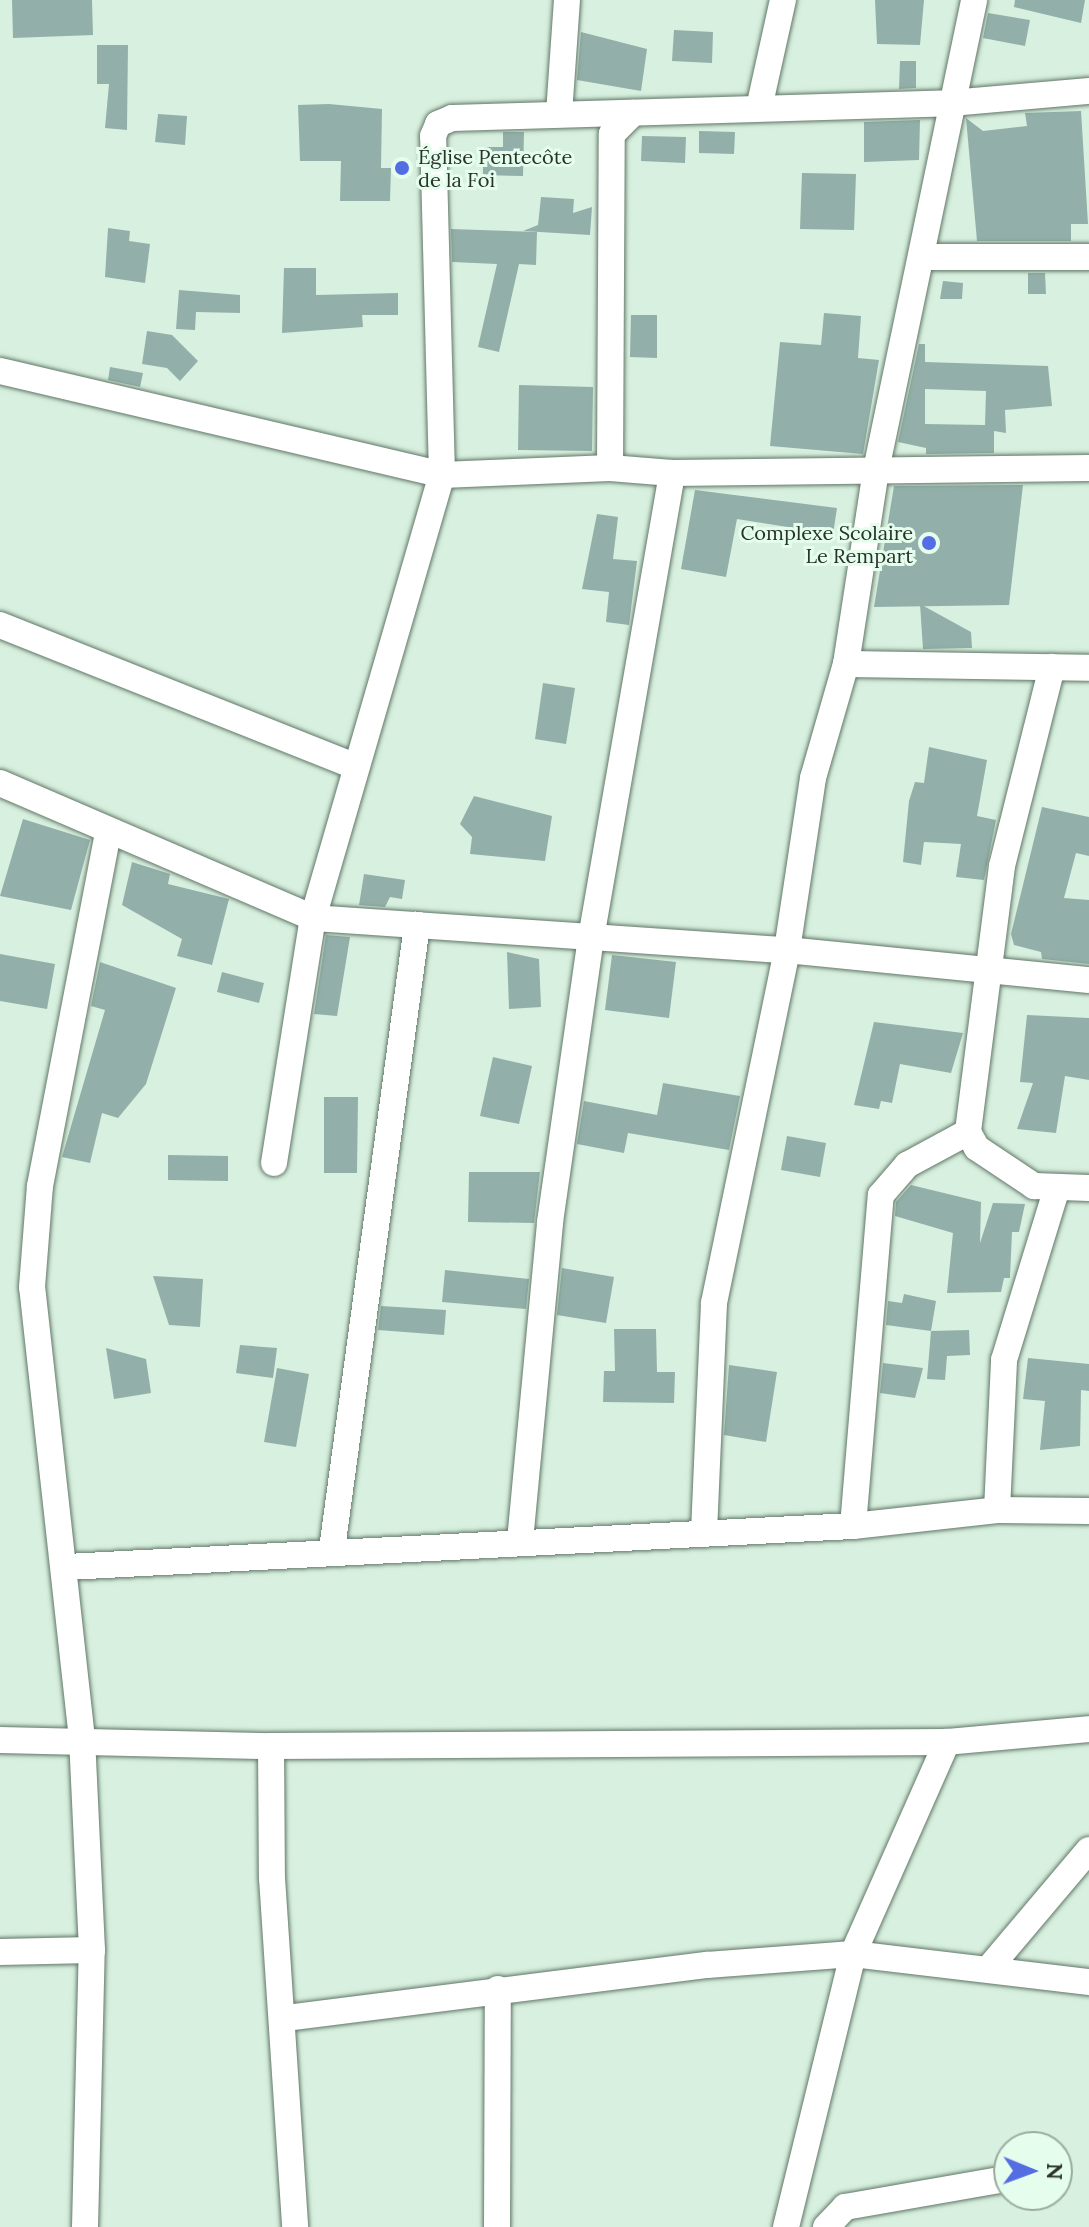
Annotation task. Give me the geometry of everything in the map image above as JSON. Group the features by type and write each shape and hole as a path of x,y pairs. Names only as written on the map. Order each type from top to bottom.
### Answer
{"street":[{"path":"559,114 567,0"},
{"path":"759,108 783,0"},
{"path":"704,1532 714,1303 787,950 813,778 846,664 876,470 974,0"},
{"path":"274,1163 313,918 442,475 433,136 438,124 452,118 951,103 1089,91"},
{"path":"610,468 612,134 633,113"},
{"path":"921,257 1089,257"},
{"path":"0,371 442,475 610,468 672,473 1089,468"},
{"path":"520,1541 550,1222 591,938 672,473"},
{"path":"0,625 355,766"},
{"path":"846,664 1089,668"},
{"path":"1052,667 1002,866 968,1132 977,1148 1034,1186 1089,1188"},
{"path":"0,783 313,918 787,950 1089,980"},
{"path":"85,2227 92,1950 82,1739 67,1567 32,1287 40,1186 108,832"},
{"path":"332,1549 417,925"},
{"path":"853,1526 881,1195 907,1165 968,1132"},
{"path":"997,1510 1004,1360 1057,1188"},
{"path":"67,1567 332,1549 853,1526 997,1510 1089,1511"},
{"path":"0,1740 82,1739 271,1746 947,1742 1089,1729"},
{"path":"786,2227 853,1954 947,1742"},
{"path":"271,1746 272,1878 286,2018 295,2227"},
{"path":"990,1967 1089,1850"},
{"path":"0,1952 92,1950"},
{"path":"286,2018 498,1989 853,1954 990,1967 1089,1982"},
{"path":"497,2227 498,1989"},
{"path":"826,2227 845,2207 993,2181"}],"building":[{"path":"12,0 92,0 93,35 13,38"},
{"path":"875,0 924,0 920,45 877,44"},
{"path":"1015,0 1085,0 1081,23 1014,7"},
{"path":"988,13 1030,20 1025,46 983,38"},
{"path":"674,30 713,32 712,63 672,61"},
{"path":"581,32 647,49 641,91 577,80"},
{"path":"97,45 128,45 127,130 105,128 109,84 97,84"},
{"path":"900,61 916,61 916,88 899,89"},
{"path":"329,104 382,109 381,168 391,168 390,201 340,201 341,161 300,161 298,105"},
{"path":"1081,111 1088,224 1071,224 1071,241 977,241 966,118 983,131 1027,126 1025,113"},
{"path":"158,114 187,116 185,145 155,142"},
{"path":"920,120 919,160 864,162 864,122"},
{"path":"699,131 735,132 734,154 699,153"},
{"path":"503,132 524,132 523,176 483,175 483,147 503,147"},
{"path":"642,136 686,137 685,163 641,161"},
{"path":"802,173 856,174 854,230 800,229"},
{"path":"541,197 574,199 573,213 592,207 590,235 523,231 538,225"},
{"path":"108,228 130,231 129,241 150,244 145,283 105,277"},
{"path":"451,229 537,232 536,265 519,264 499,352 478,347 497,264 452,262"},
{"path":"284,268 316,268 316,295 398,293 398,315 362,315 363,327 282,333"},
{"path":"1028,273 1045,273 1046,294 1028,294"},
{"path":"943,281 963,283 962,299 940,299"},
{"path":"179,290 240,295 240,313 196,312 195,330 176,329"},
{"path":"824,313 861,316 858,358 879,360 863,454 770,446 780,342 821,345"},
{"path":"631,315 657,315 657,358 630,357"},
{"path":"147,331 172,335 198,361 180,381 167,368 142,364"},
{"path":"919,344 925,344 925,362 1048,366 1052,406 1005,410 1006,433 994,431 994,453 926,454 926,448 898,442","holes":["925,389 986,391 985,425 925,424"]},
{"path":"110,367 143,373 140,387 108,380"},
{"path":"519,385 593,387 592,451 518,450"},
{"path":"1023,485 1009,605 874,607 894,486"},
{"path":"695,490 837,508 833,534 737,519 726,577 681,569"},
{"path":"597,514 618,517 613,559 637,561 629,625 606,622 609,592 582,589"},
{"path":"920,604 971,632 972,648 923,649"},
{"path":"543,683 575,688 566,744 535,739"},
{"path":"929,747 987,760 977,816 996,820 984,880 956,877 961,844 924,842 921,865 903,862 909,801 915,782 924,783"},
{"path":"474,796 552,816 545,861 470,854 472,837 460,824"},
{"path":"1042,807 1089,817 1089,856 1076,853 1064,898 1089,900 1089,964 1042,959 1041,952 1014,945 1011,934"},
{"path":"23,819 90,840 71,910 0,896"},
{"path":"132,862 170,874 168,884 229,899 212,965 177,956 182,939 122,905"},
{"path":"364,874 405,880 402,899 390,897 385,907 359,905"},
{"path":"326,935 350,937 337,1016 314,1014"},
{"path":"507,952 539,959 541,1007 509,1009"},
{"path":"0,954 55,964 47,1009 0,1001"},
{"path":"612,955 676,962 669,1018 605,1010"},
{"path":"100,962 176,988 146,1084 118,1118 102,1113 90,1163 62,1157 105,1010 91,1006"},
{"path":"222,972 264,983 259,1003 217,992"},
{"path":"1027,1015 1089,1018 1089,1080 1065,1076 1056,1133 1017,1129 1033,1083 1020,1082"},
{"path":"874,1022 963,1033 951,1073 900,1064 892,1103 881,1101 879,1109 854,1105"},
{"path":"493,1057 532,1066 519,1124 480,1116"},
{"path":"663,1083 740,1096 729,1150 628,1133 624,1153 577,1144 584,1101 657,1115"},
{"path":"324,1097 358,1097 357,1173 324,1173"},
{"path":"787,1136 826,1143 820,1177 781,1170"},
{"path":"168,1155 228,1156 228,1181 168,1180"},
{"path":"469,1172 540,1172 534,1223 468,1222"},
{"path":"911,1185 981,1202 980,1243 993,1203 1025,1204 1019,1232 1012,1232 1010,1278 1004,1278 1001,1292 947,1293 953,1233 895,1216 896,1202"},
{"path":"562,1268 614,1277 606,1323 557,1315"},
{"path":"445,1270 529,1279 526,1309 442,1302"},
{"path":"153,1276 203,1279 200,1327 169,1325"},
{"path":"904,1294 936,1301 931,1331 886,1325 888,1301 902,1303"},
{"path":"381,1306 446,1310 444,1335 378,1330"},
{"path":"614,1329 656,1329 657,1372 675,1372 674,1403 603,1402 604,1371 615,1371"},
{"path":"969,1330 970,1355 947,1356 945,1380 927,1379 931,1331"},
{"path":"240,1345 277,1348 273,1378 236,1373"},
{"path":"106,1348 146,1359 151,1393 114,1399"},
{"path":"1028,1358 1089,1364 1089,1391 1081,1390 1080,1446 1040,1450 1045,1401 1023,1399"},
{"path":"883,1363 923,1368 915,1398 880,1393"},
{"path":"729,1365 777,1372 766,1442 724,1435"},
{"path":"277,1368 309,1374 296,1447 264,1442"}],"place":[{"name":"Église Pentecôte de la Foi","path":"402,168"},
{"name":"Complexe Scolaire Le Rempart","path":"929,543"}]}
